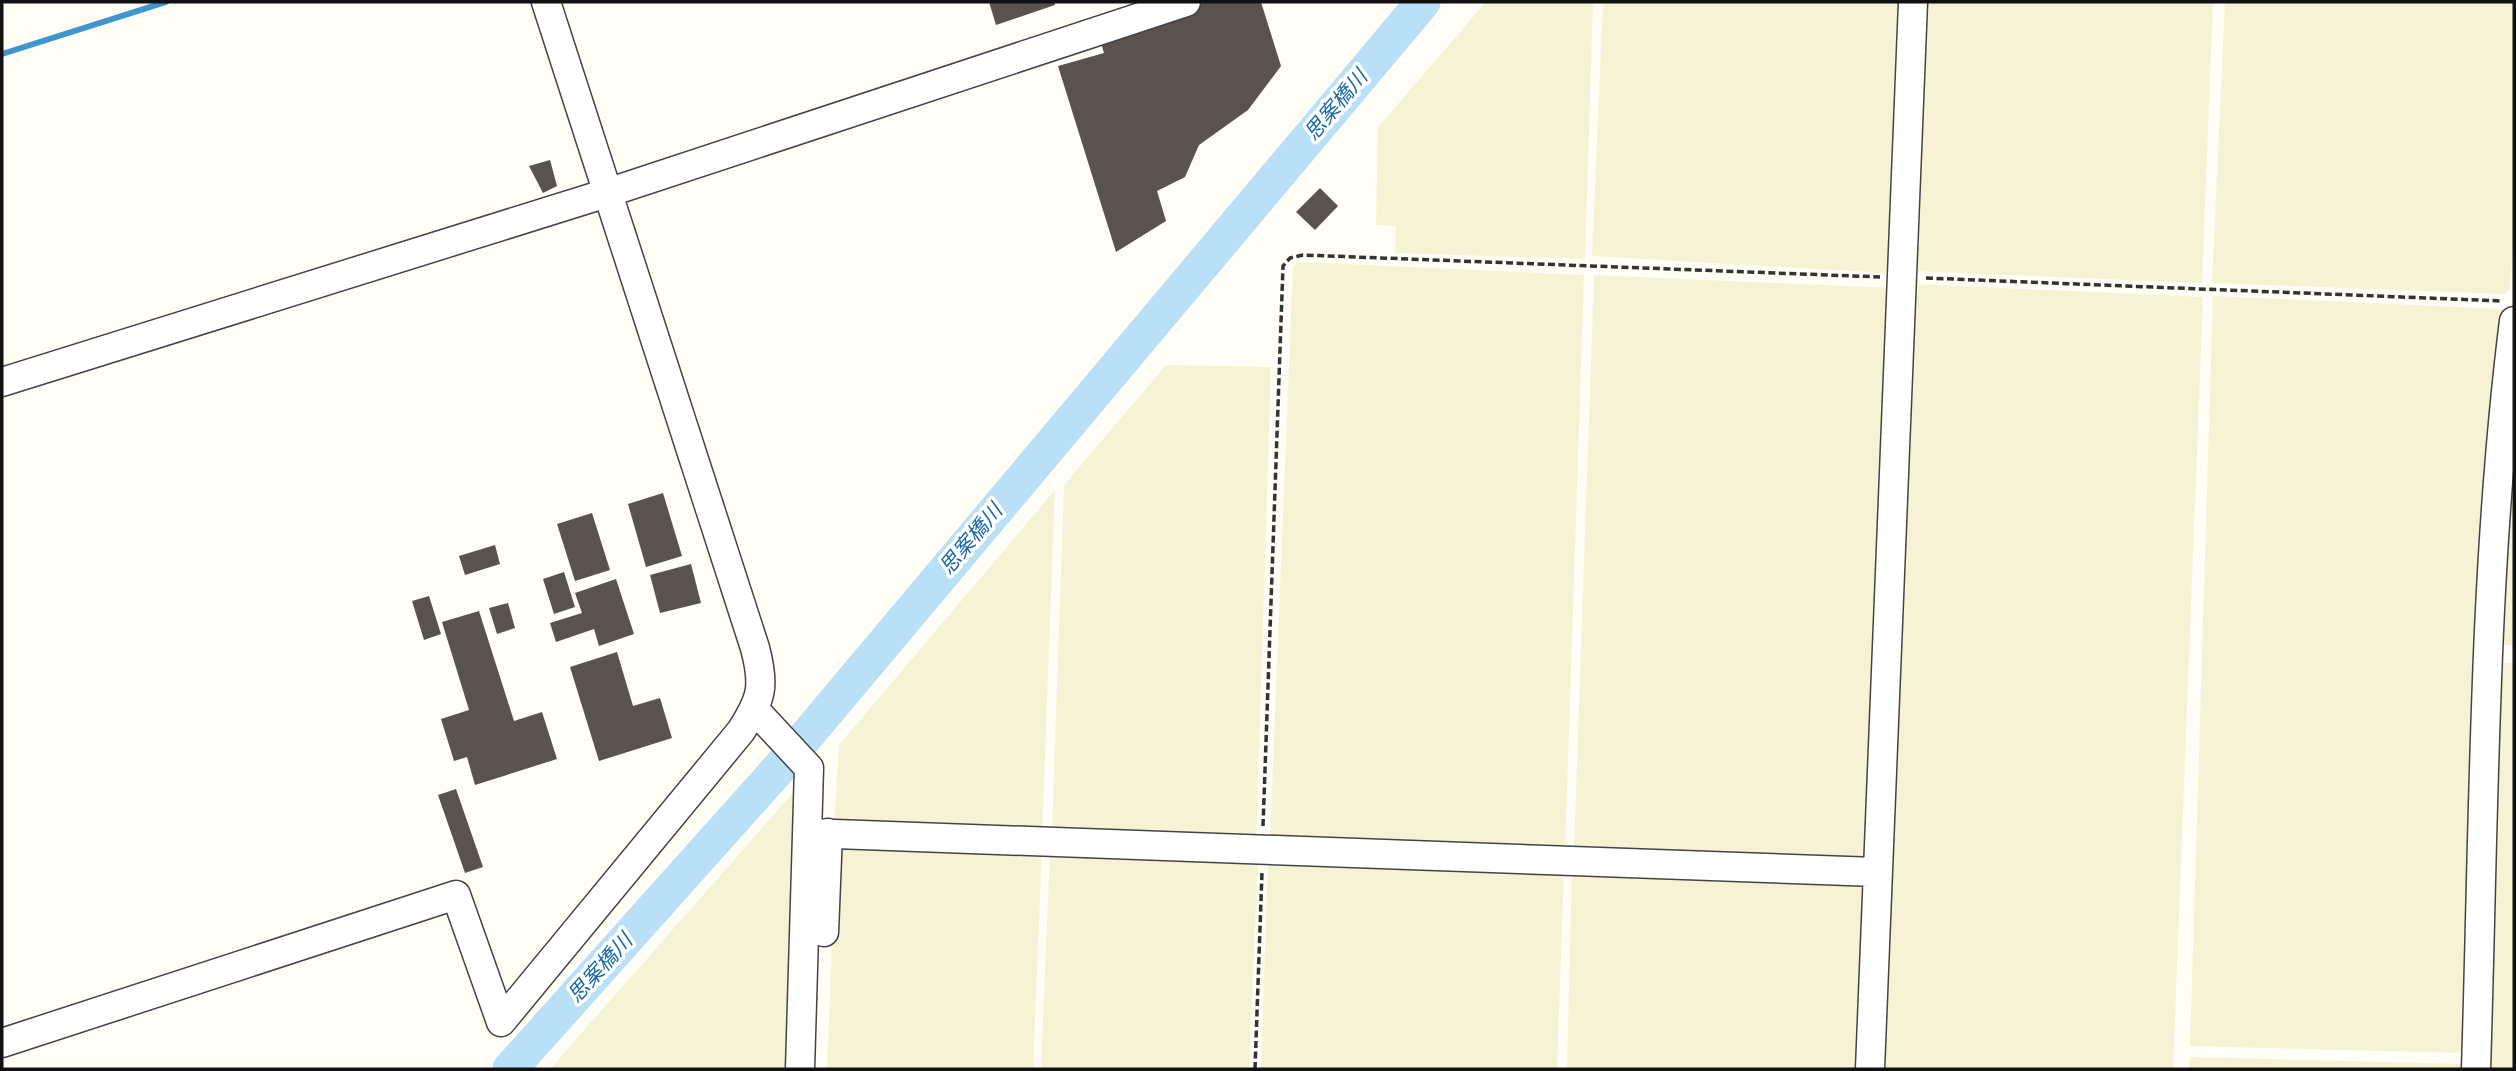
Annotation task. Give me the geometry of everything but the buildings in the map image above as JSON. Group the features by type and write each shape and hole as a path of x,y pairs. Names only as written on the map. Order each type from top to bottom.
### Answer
{"street":[{"path":"546,2 755,648 762,689 761,715 809,768 818,833 817,1069"},
{"path":"2,382 607,193 1186,2"},
{"path":"1870,1069 1913,2"},
{"path":"2476,1069 2492,590 2502,414 2514,321"},
{"path":"2,1043 456,895 500,1023 741,731 761,715"},
{"path":"818,833 1876,872"},
{"path":"800,1069 818,833"}],"path":[{"path":"1255,1069 1283,266 1290,258 1303,255 2514,301"}],"shaded area":[{"path":"1486,2 1593,2 1585,259 1395,253 1396,226 1376,225 1378,127"},
{"path":"1603,2 1900,2 1893,265 1885,273 1592,256"},
{"path":"1919,2 2213,2 2202,283 1912,271"},
{"path":"2225,2 2514,2 2514,226 2510,290 2503,294 2212,283"},
{"path":"1298,262 1584,275 1565,852 1270,838 1293,267"},
{"path":"1594,275 1891,288 1868,864 1574,850"},
{"path":"1914,284 2203,297 2173,1069 1880,1069"},
{"path":"2213,296 2503,309 2506,315 2483,586 2462,1053 2190,1046"},
{"path":"1166,365 1271,367 1256,843 1052,831 1064,485"},
{"path":"1055,490 1042,834 834,826 839,745"},
{"path":"2507,494 2514,495 2514,645 2500,645"},
{"path":"2498,663 2514,663 2514,1069 2487,1069"},
{"path":"798,787 788,1069 550,1069"},
{"path":"836,842 1042,849 1033,1069 827,1069"},
{"path":"1050,852 1258,857 1249,1069 1041,1069"},
{"path":"1268,859 1564,869 1557,1069 1261,1069"},
{"path":"1572,869 1867,881 1860,1069 1567,1069"},
{"path":"2190,1057 2466,1064 2466,1069 2189,1069"}],"waterway":[{"path":"2,54 166,2"},
{"name":"思案橋川","path":"510,1069 782,765 1423,2"}]}
